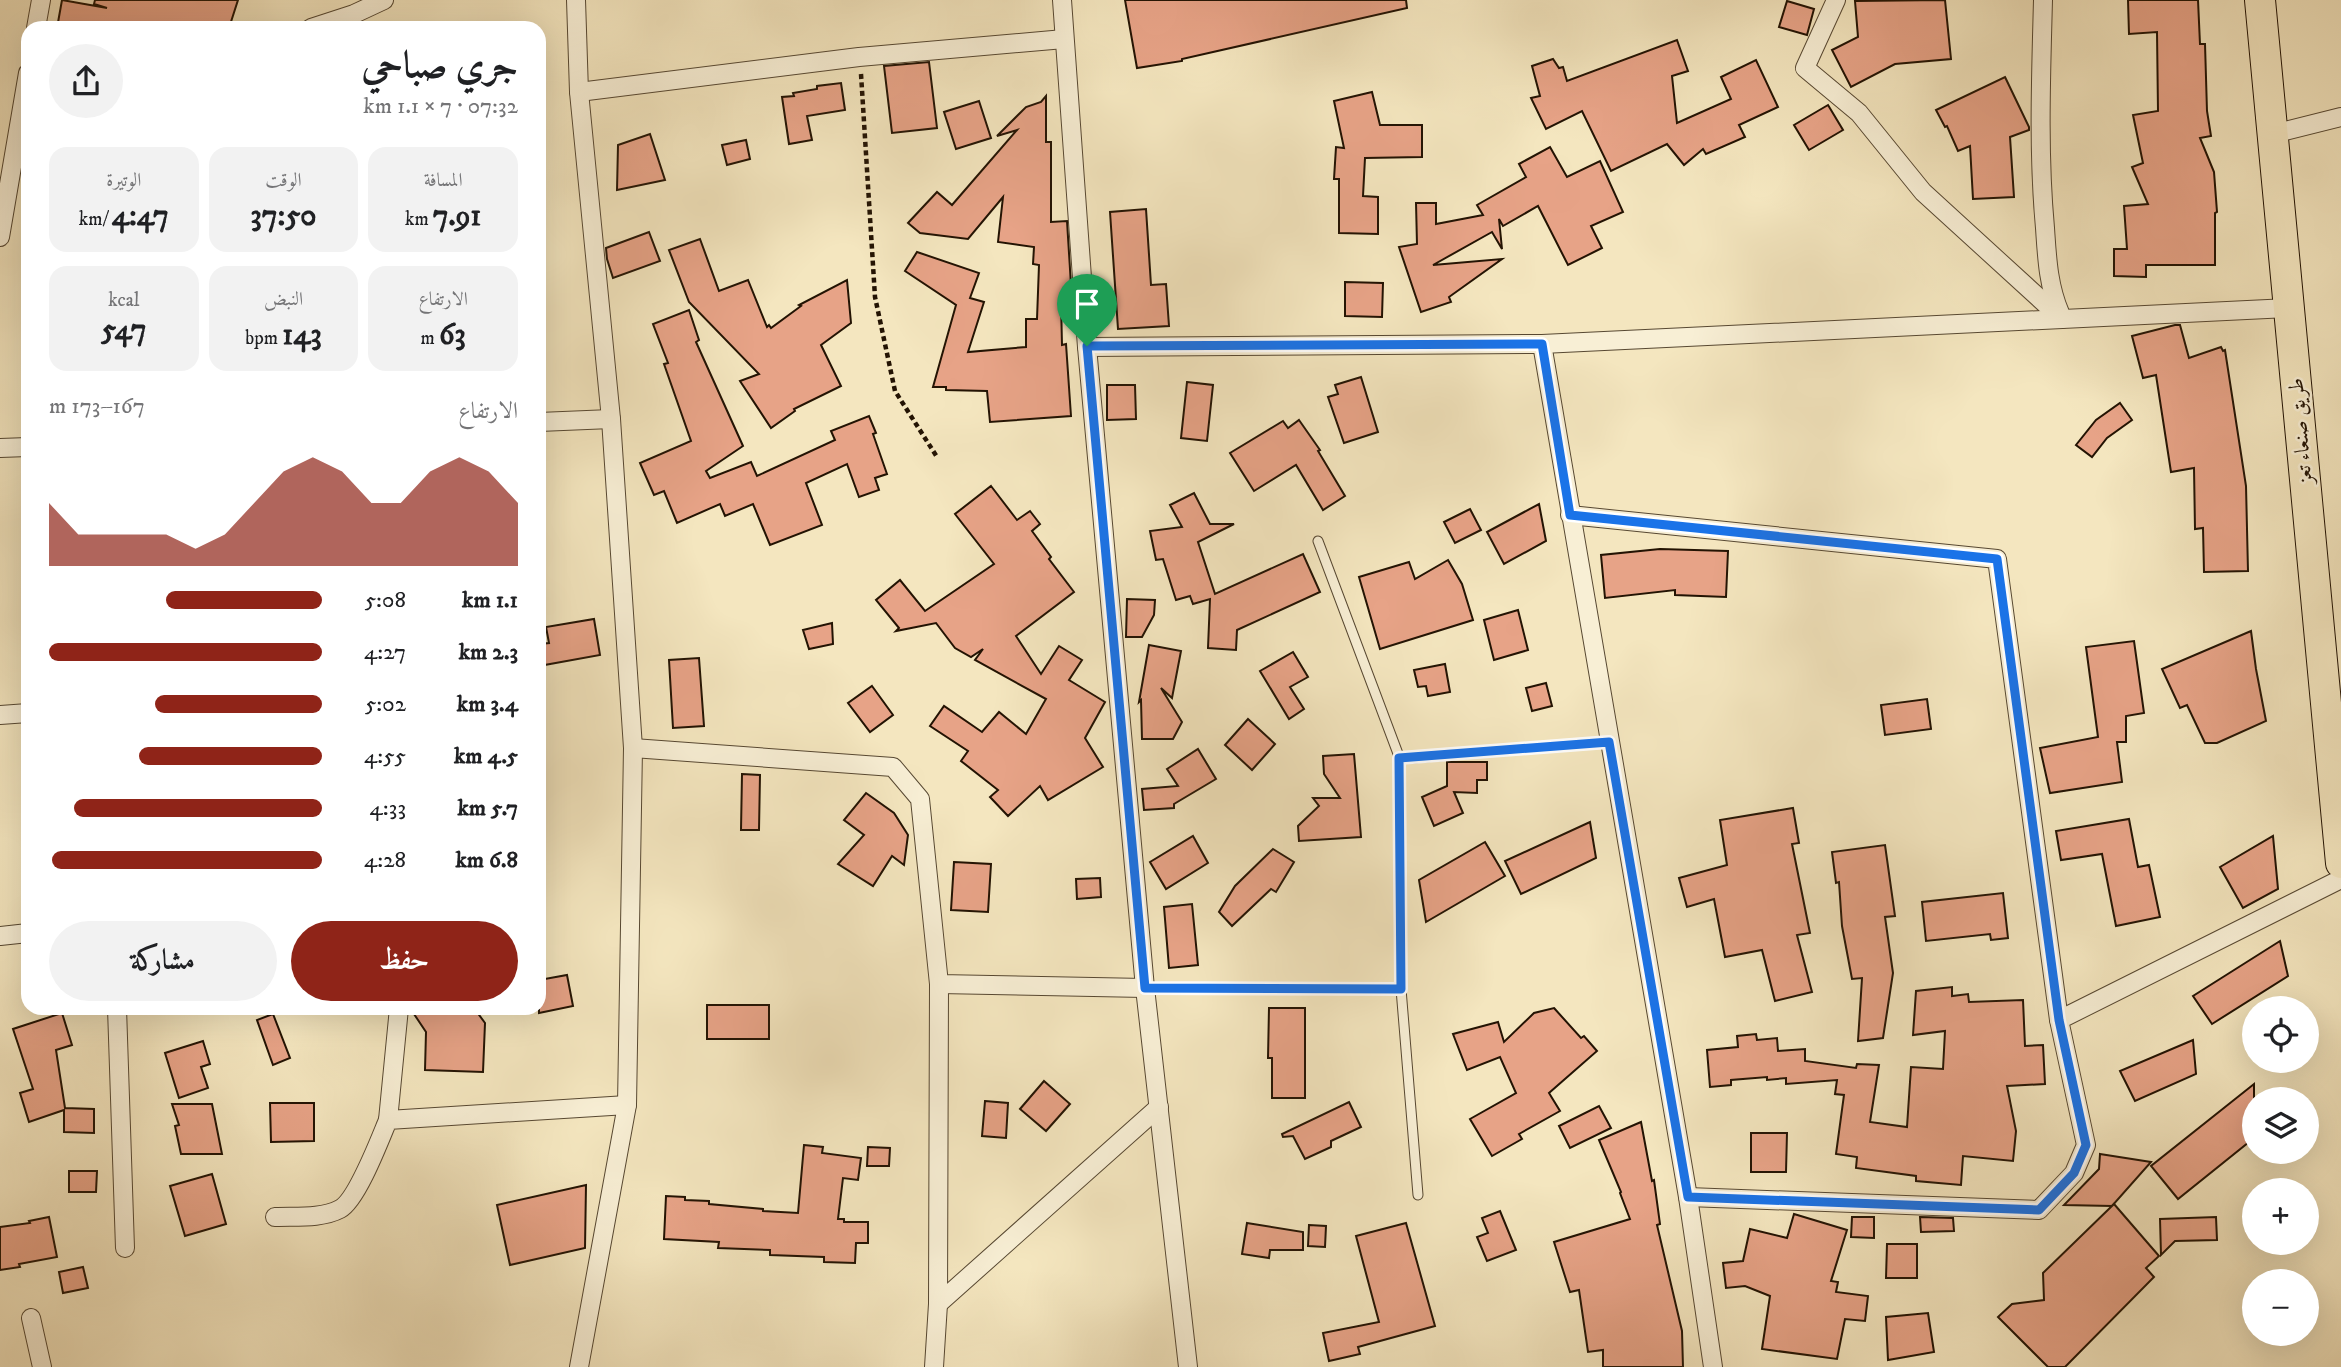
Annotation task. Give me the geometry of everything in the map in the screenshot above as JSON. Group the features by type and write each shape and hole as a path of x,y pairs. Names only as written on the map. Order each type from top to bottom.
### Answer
{"highway":[{"name":"طريق صنعاء تعز","path":"2260,0 2335,741 2341,863"}],"street":[{"path":"37,21 41,0"},
{"path":"334,21 354,15 384,0"},
{"path":"576,0 579,92 611,419 633,748 627,1105 579,1367"},
{"path":"1062,0 1087,346 1145,988 1188,1367"},
{"path":"1836,0 1805,68 1859,113 1923,192 2062,319"},
{"path":"2043,0 2040,111 2042,202 2051,292 2062,319"},
{"path":"579,92 859,57 1064,39"},
{"path":"0,238 21,114"},
{"path":"2273,134 2341,117"},
{"path":"1087,346 1542,344 2290,308"},
{"path":"1542,344 1688,1197 1713,1367"},
{"path":"546,422 611,419"},
{"path":"0,448 21,447"},
{"path":"1570,515 1997,559 2059,1020 2086,1145 2074,1173 2039,1210 1688,1197"},
{"path":"2,719 21,715"},
{"path":"633,748 894,767 920,799 939,984 938,1304 934,1367"},
{"path":"2059,1020 2341,879"},
{"path":"0,936 21,934"},
{"path":"939,984 1145,988"},
{"path":"117,1015 125,1248"},
{"path":"275,1217 320,1215 342,1209 359,1185 388,1120 398,1015"},
{"path":"388,1120 627,1105"},
{"path":"938,1304 1158,1107"},
{"path":"31,1318 42,1367"}],"lane":[{"path":"1318,541 1399,758 1401,989 1418,1195"},
{"path":"1399,758 1609,742"},
{"path":"1145,988 1401,989"}],"path":[{"path":"859,57 875,297 895,391 937,457"}],"building":[{"path":"62,0 107,8 94,4 95,0 238,0 231,21 58,21"},
{"path":"1125,0 1406,0 1407,8 1182,61 1137,68"},
{"path":"1945,0 1951,59 1895,64 1851,87 1832,50 1858,37 1855,1"},
{"path":"2128,0 2198,0 2200,44 2205,44 2207,111 2211,136 2200,138 2214,172 2217,212 2215,265 2146,265 2146,277 2114,276 2114,249 2127,249 2124,206 2148,204 2132,167 2143,163 2133,115 2158,111 2157,32 2129,34"},
{"path":"1787,1 1814,9 1807,35 1779,27"},
{"path":"1677,40 1688,71 1672,76 1677,123 1731,99 1721,77 1756,60 1778,107 1739,125 1745,137 1706,154 1703,149 1684,165 1667,144 1611,171 1582,111 1546,129 1531,98 1540,96 1532,66 1553,59 1559,68 1563,67 1567,81"},
{"path":"929,62 937,128 892,133 884,66"},
{"path":"2005,77 2029,127 2029,130 2010,137 2014,197 1973,199 1970,146 1958,151 1947,126 1945,127 1936,110"},
{"path":"841,83 845,110 807,116 812,140 789,144 782,97 817,89 817,86"},
{"path":"1372,92 1380,125 1422,125 1422,157 1365,158 1363,196 1378,197 1378,234 1339,233 1339,179 1334,179 1336,147 1344,148 1334,101"},
{"path":"1046,96 1046,142 1051,142 1051,222 1067,221 1072,301 1061,301 1062,345 1066,344 1071,416 990,422 987,391 933,387 956,305 905,271 917,252 979,273 970,298 984,302 968,352 1026,347 1026,319 1037,319 1039,265 1033,264 1034,247 998,242 1003,197 968,239 920,233 908,223 937,192 952,205 1017,130 997,136 1026,107 1041,102"},
{"path":"979,101 991,138 956,149 944,112"},
{"path":"1828,105 1843,130 1809,150 1794,125"},
{"path":"650,134 665,180 617,190 618,145"},
{"path":"746,140 750,159 727,165 722,145"},
{"path":"1550,147 1567,177 1600,161 1623,212 1591,226 1602,248 1568,265 1538,206 1503,226 1499,219 1502,249 1492,232 1433,265 1502,259 1449,297 1451,302 1421,312 1399,247 1417,244 1416,203 1436,203 1436,224 1483,215 1477,205 1526,177 1519,164"},
{"path":"1146,209 1151,285 1166,284 1169,326 1118,329 1110,212"},
{"path":"649,232 660,261 613,278 606,248"},
{"path":"700,239 719,291 748,280 767,327 769,325 771,328 801,306 799,305 847,280 851,323 821,345 841,386 794,409 795,411 771,428 740,381 759,374 689,302 669,250"},
{"path":"1345,282 1383,283 1382,317 1345,316"},
{"path":"689,310 699,340 696,342 743,446 706,471 710,478 751,462 757,476 835,440 831,431 869,416 887,474 875,478 879,490 859,497 847,464 806,483 822,525 770,545 753,504 725,516 720,504 677,523 664,491 654,495 640,463 691,441 664,364 668,363 653,324"},
{"path":"2180,325 2189,358 2221,347 2225,350 2246,486 2248,571 2204,572 2203,528 2195,529 2194,468 2171,472 2156,375 2143,378 2132,336"},
{"path":"1361,377 1378,432 1344,443 1328,397 1338,394 1335,385"},
{"path":"1187,382 1213,385 1207,441 1181,438"},
{"path":"1107,385 1135,385 1136,419 1107,420"},
{"path":"2120,403 2132,420 2107,438 2092,457 2076,445 2096,420"},
{"path":"1299,420 1320,450 1318,451 1345,496 1323,510 1296,465 1254,491 1230,453 1283,421 1288,428"},
{"path":"991,486 1017,520 1030,511 1040,524 1032,531 1074,592 1016,636 1041,674 1059,646 1082,660 1069,680 1105,702 1085,738 1103,767 1048,800 1040,786 1008,816 990,797 998,790 961,761 968,751 930,726 944,706 982,732 999,712 1026,734 1046,699 975,660 983,649 971,657 955,648 936,623 896,631 899,628 876,600 900,580 925,611 994,564 955,514"},
{"path":"1194,493 1210,524 1234,524 1198,542 1215,594 1303,554 1320,592 1237,630 1236,650 1208,648 1210,599 1193,604 1190,596 1176,600 1163,559 1156,560 1150,531 1182,527 1170,505"},
{"path":"1539,504 1546,541 1504,564 1487,532"},
{"path":"1470,509 1481,530 1455,543 1444,522"},
{"path":"1660,549 1728,551 1726,597 1675,595 1675,590 1605,598 1601,555"},
{"path":"1448,560 1462,584 1473,620 1380,649 1359,577 1409,562 1415,579"},
{"path":"1127,599 1155,600 1154,615 1142,637 1126,637"},
{"path":"1518,610 1528,650 1494,660 1484,620"},
{"path":"594,619 600,655 546,665 546,643 549,643 546,627"},
{"path":"832,623 833,644 809,649 803,630"},
{"path":"2251,631 2266,721 2217,743 2205,743 2187,705 2180,708 2162,669"},
{"path":"2134,641 2144,713 2126,716 2126,742 2117,742 2122,782 2050,793 2040,748 2098,737 2086,647"},
{"path":"1149,645 1181,651 1172,698 1161,688 1182,722 1173,739 1142,739 1141,700 1139,702"},
{"path":"1293,652 1308,677 1290,687 1304,709 1289,719 1260,671"},
{"path":"699,658 704,726 673,728 669,660"},
{"path":"1445,664 1450,692 1428,696 1426,686 1418,687 1414,670"},
{"path":"1546,683 1552,706 1532,711 1526,688"},
{"path":"872,686 893,715 870,732 848,703"},
{"path":"1927,699 1931,729 1885,735 1881,705"},
{"path":"1248,719 1275,744 1252,770 1225,745"},
{"path":"1198,749 1216,779 1174,804 1174,808 1144,810 1142,789 1178,786 1167,769"},
{"path":"1354,754 1361,837 1299,841 1298,826 1319,806 1313,798 1340,798 1324,774 1323,756"},
{"path":"1447,762 1487,762 1487,780 1477,780 1477,793 1454,792 1463,813 1434,826 1422,797 1447,786"},
{"path":"742,774 760,775 759,830 741,830"},
{"path":"866,793 894,813 908,835 904,865 892,856 873,886 838,864 864,835 844,820"},
{"path":"1793,808 1799,843 1792,844 1810,933 1797,935 1812,992 1775,1001 1762,950 1725,957 1714,899 1687,907 1679,878 1727,865 1720,820"},
{"path":"2129,819 2138,867 2149,865 2160,917 2116,926 2102,854 2061,860 2056,831"},
{"path":"1590,822 1596,858 1521,894 1505,861"},
{"path":"1193,836 1208,863 1166,889 1150,862"},
{"path":"2273,836 2278,889 2243,908 2220,867"},
{"path":"1485,842 1505,876 1426,922 1419,880"},
{"path":"1885,845 1895,916 1885,917 1893,973 1883,1038 1858,1041 1862,978 1852,979 1842,926 1839,882 1836,883 1832,852"},
{"path":"1273,849 1294,862 1276,892 1271,889 1232,926 1219,912 1235,886"},
{"path":"954,862 991,864 988,912 951,910"},
{"path":"1100,878 1101,897 1077,899 1076,879"},
{"path":"2003,893 2008,938 1991,940 1990,934 1926,941 1922,902"},
{"path":"1192,904 1198,965 1169,968 1164,907"},
{"path":"2280,941 2288,976 2256,996 2242,996 2242,1005 2212,1024 2193,996"},
{"path":"567,975 573,1006 546,1012 546,979"},
{"path":"1952,987 1952,996 1968,994 1969,1002 2023,1000 2025,1046 2043,1045 2045,1084 2007,1086 2016,1131 2013,1161 1963,1156 1961,1185 1916,1181 1916,1176 1856,1168 1857,1157 1836,1154 1844,1095 1835,1094 1837,1080 1786,1084 1786,1078 1767,1080 1767,1077 1731,1080 1731,1085 1710,1087 1707,1050 1738,1047 1737,1036 1756,1034 1757,1040 1777,1038 1778,1051 1805,1049 1805,1061 1856,1068 1857,1064 1879,1065 1870,1122 1907,1127 1911,1067 1943,1069 1945,1031 1913,1035 1916,991"},
{"path":"707,1005 769,1005 769,1039 707,1039"},
{"path":"1269,1008 1305,1008 1305,1098 1272,1098 1272,1058 1268,1058"},
{"path":"1554,1008 1581,1038 1584,1036 1597,1051 1549,1093 1560,1111 1519,1134 1522,1139 1492,1156 1470,1119 1516,1093 1500,1057 1467,1070 1453,1034 1498,1022 1504,1042 1534,1013"},
{"path":"63,1015 72,1045 56,1050 65,1108 94,1109 94,1133 64,1132 64,1110 29,1122 20,1093 33,1089 13,1029"},
{"path":"273,1015 290,1058 273,1065 257,1020"},
{"path":"415,1015 479,1015 485,1023 483,1072 425,1070 426,1032"},
{"path":"2193,1040 2196,1074 2135,1101 2120,1071"},
{"path":"203,1041 210,1064 201,1067 208,1088 179,1098 165,1053"},
{"path":"1044,1081 1070,1104 1046,1131 1020,1109"},
{"path":"2242,1094 2242,1148 2178,1199 2151,1166"},
{"path":"985,1101 1008,1103 1006,1138 982,1136"},
{"path":"1349,1102 1361,1127 1331,1141 1331,1147 1305,1159 1293,1136 1283,1137 1282,1134"},
{"path":"270,1103 314,1103 314,1141 271,1142"},
{"path":"172,1104 212,1104 222,1154 181,1154 175,1126 179,1125"},
{"path":"1599,1106 1611,1128 1570,1148 1559,1126"},
{"path":"1641,1122 1652,1181 1654,1180 1660,1224 1657,1225 1682,1331 1683,1367 1603,1367 1603,1350 1588,1352 1579,1290 1570,1292 1554,1242 1630,1219 1599,1140"},
{"path":"1751,1133 1787,1133 1786,1172 1751,1172"},
{"path":"804,1145 823,1147 822,1153 861,1158 858,1180 843,1178 838,1219 844,1219 844,1222 868,1222 868,1243 856,1243 855,1263 824,1262 824,1257 770,1255 770,1250 718,1248 719,1242 664,1239 666,1196 763,1211 798,1213"},
{"path":"868,1147 890,1148 889,1166 867,1166"},
{"path":"2100,1154 2151,1162 2112,1206 2064,1205 2099,1169"},
{"path":"69,1171 97,1171 96,1192 69,1192"},
{"path":"212,1174 226,1224 185,1236 170,1186"},
{"path":"586,1185 585,1248 510,1265 497,1205"},
{"path":"2114,1204 2159,1256 2146,1268 2154,1277 2065,1367 2048,1367 1998,1317 2012,1304 2044,1300 2043,1273"},
{"path":"1500,1211 1516,1250 1487,1261 1477,1237 1488,1233 1482,1218"},
{"path":"1794,1214 1847,1230 1831,1281 1838,1282 1836,1292 1868,1296 1865,1321 1845,1319 1837,1359 1762,1349 1770,1296 1745,1286 1726,1288 1723,1263 1743,1261 1750,1229 1787,1238"},
{"path":"49,1217 57,1257 0,1270 0,1227"},
{"path":"1852,1217 1874,1217 1874,1238 1851,1237"},
{"path":"1920,1217 1953,1218 1954,1231 1921,1232"},
{"path":"2216,1217 2217,1240 2175,1241 2161,1255 2160,1219"},
{"path":"1247,1223 1303,1232 1303,1250 1270,1250 1269,1258 1242,1254"},
{"path":"1406,1223 1435,1326 1358,1347 1360,1354 1329,1361 1323,1333 1379,1322 1356,1236"},
{"path":"1309,1225 1326,1226 1325,1247 1308,1246"},
{"path":"1887,1244 1917,1244 1917,1278 1886,1278"},
{"path":"83,1267 88,1288 63,1293 59,1272"},
{"path":"1928,1313 1934,1352 1888,1360 1886,1317"}],"route":[{"path":"1542,344 1570,515 1997,559 2059,1020 2086,1145 2074,1173 2039,1210 1688,1197 1609,742 1399,758 1401,989 1145,988 1087,346 1542,344"}]}
